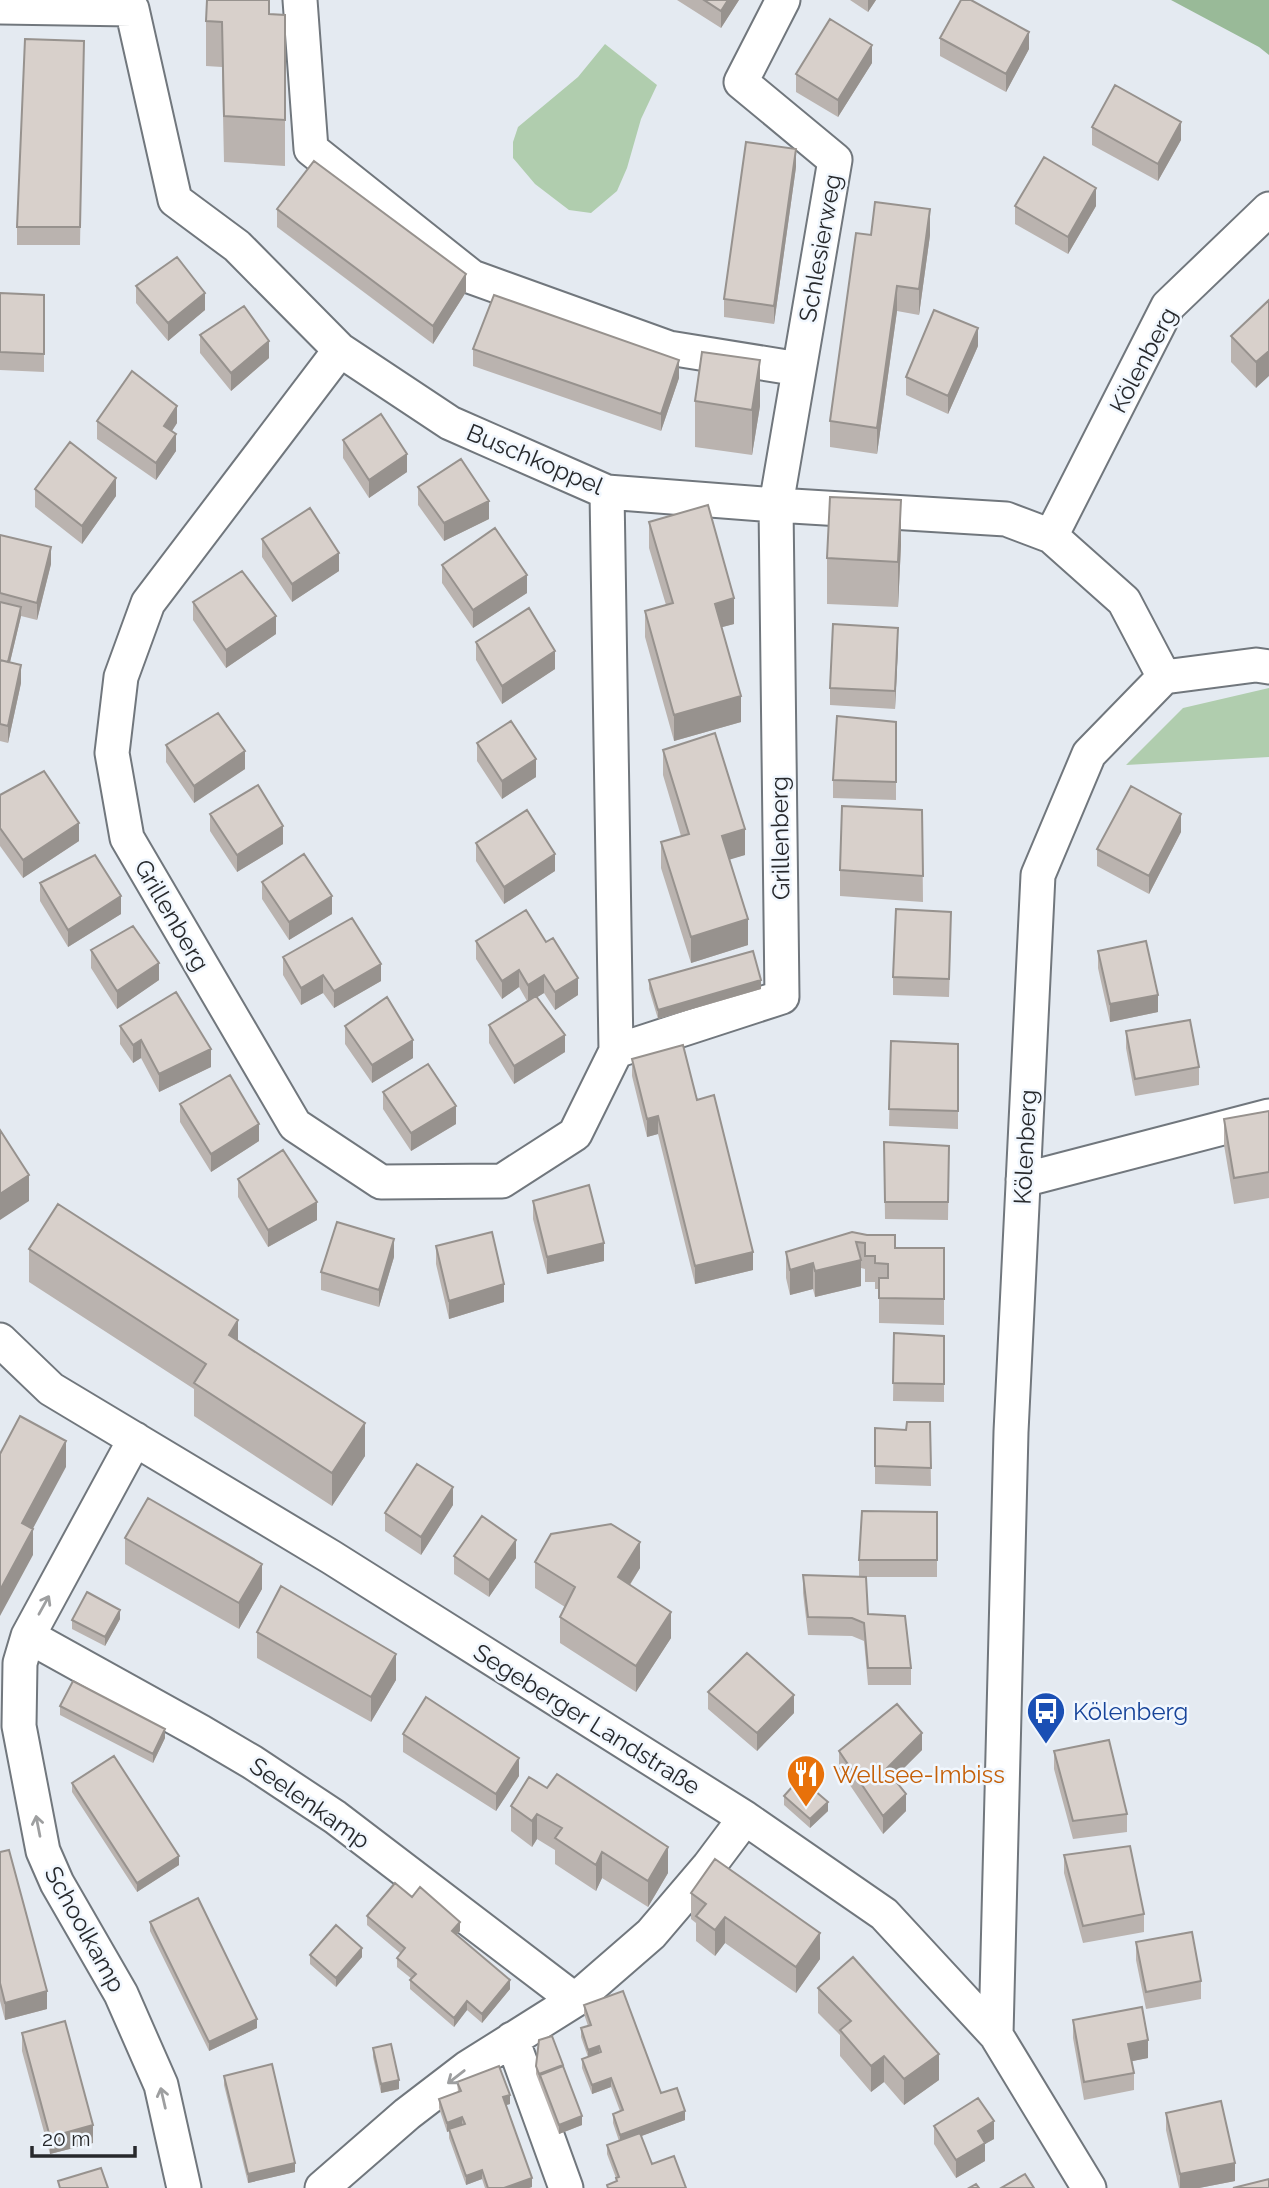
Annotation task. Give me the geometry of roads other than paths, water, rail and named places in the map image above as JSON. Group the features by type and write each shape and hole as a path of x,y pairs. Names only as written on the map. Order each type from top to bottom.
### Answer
{"street":[{"path":"300,0 312,149 472,277 669,348 799,369"},
{"name":"Schlesierweg","path":"776,505 835,160 741,82 783,0"},
{"name":"Buschkoppel","path":"0,7 132,9 175,200 237,246 340,350 450,423 607,492 1006,519 1051,536 1124,601 1164,677"},
{"name":"Kölenberg","path":"1051,536 1168,306 1269,209"},
{"name":"Grillenberg","path":"340,350 149,603 121,677 112,753 127,838 295,1125 381,1182 502,1181 575,1134 616,1051 607,492"},
{"name":"Grillenberg","path":"616,1051 782,997 776,505"},
{"path":"1164,677 1256,665 1269,667"},
{"name":"Kölenberg","path":"996,2035 1011,1432 1038,875 1089,754 1164,677"},
{"path":"1023,1180 1269,1116"},
{"name":"Segeberger Landstraße","path":"0,1340 51,1389 331,1557 745,1818 884,1914 996,2035 1088,2188"},
{"name":"Schoolkamp","path":"135,1439 28,1636 20,1663 10,1726 43,1851 57,1883 121,1994 160,2085 184,2188"},
{"name":"Seelenkamp","path":"28,1636 252,1762 335,1817 575,2000"},
{"path":"322,2188 467,2068 575,2000 651,1934 709,1866 745,1818"},
{"path":"512,2039 566,2188"}],"place":[{"name":"Kölenberg","path":"1046,1745"},
{"name":"Wellsee-Imbiss","path":"806,1808"}]}
